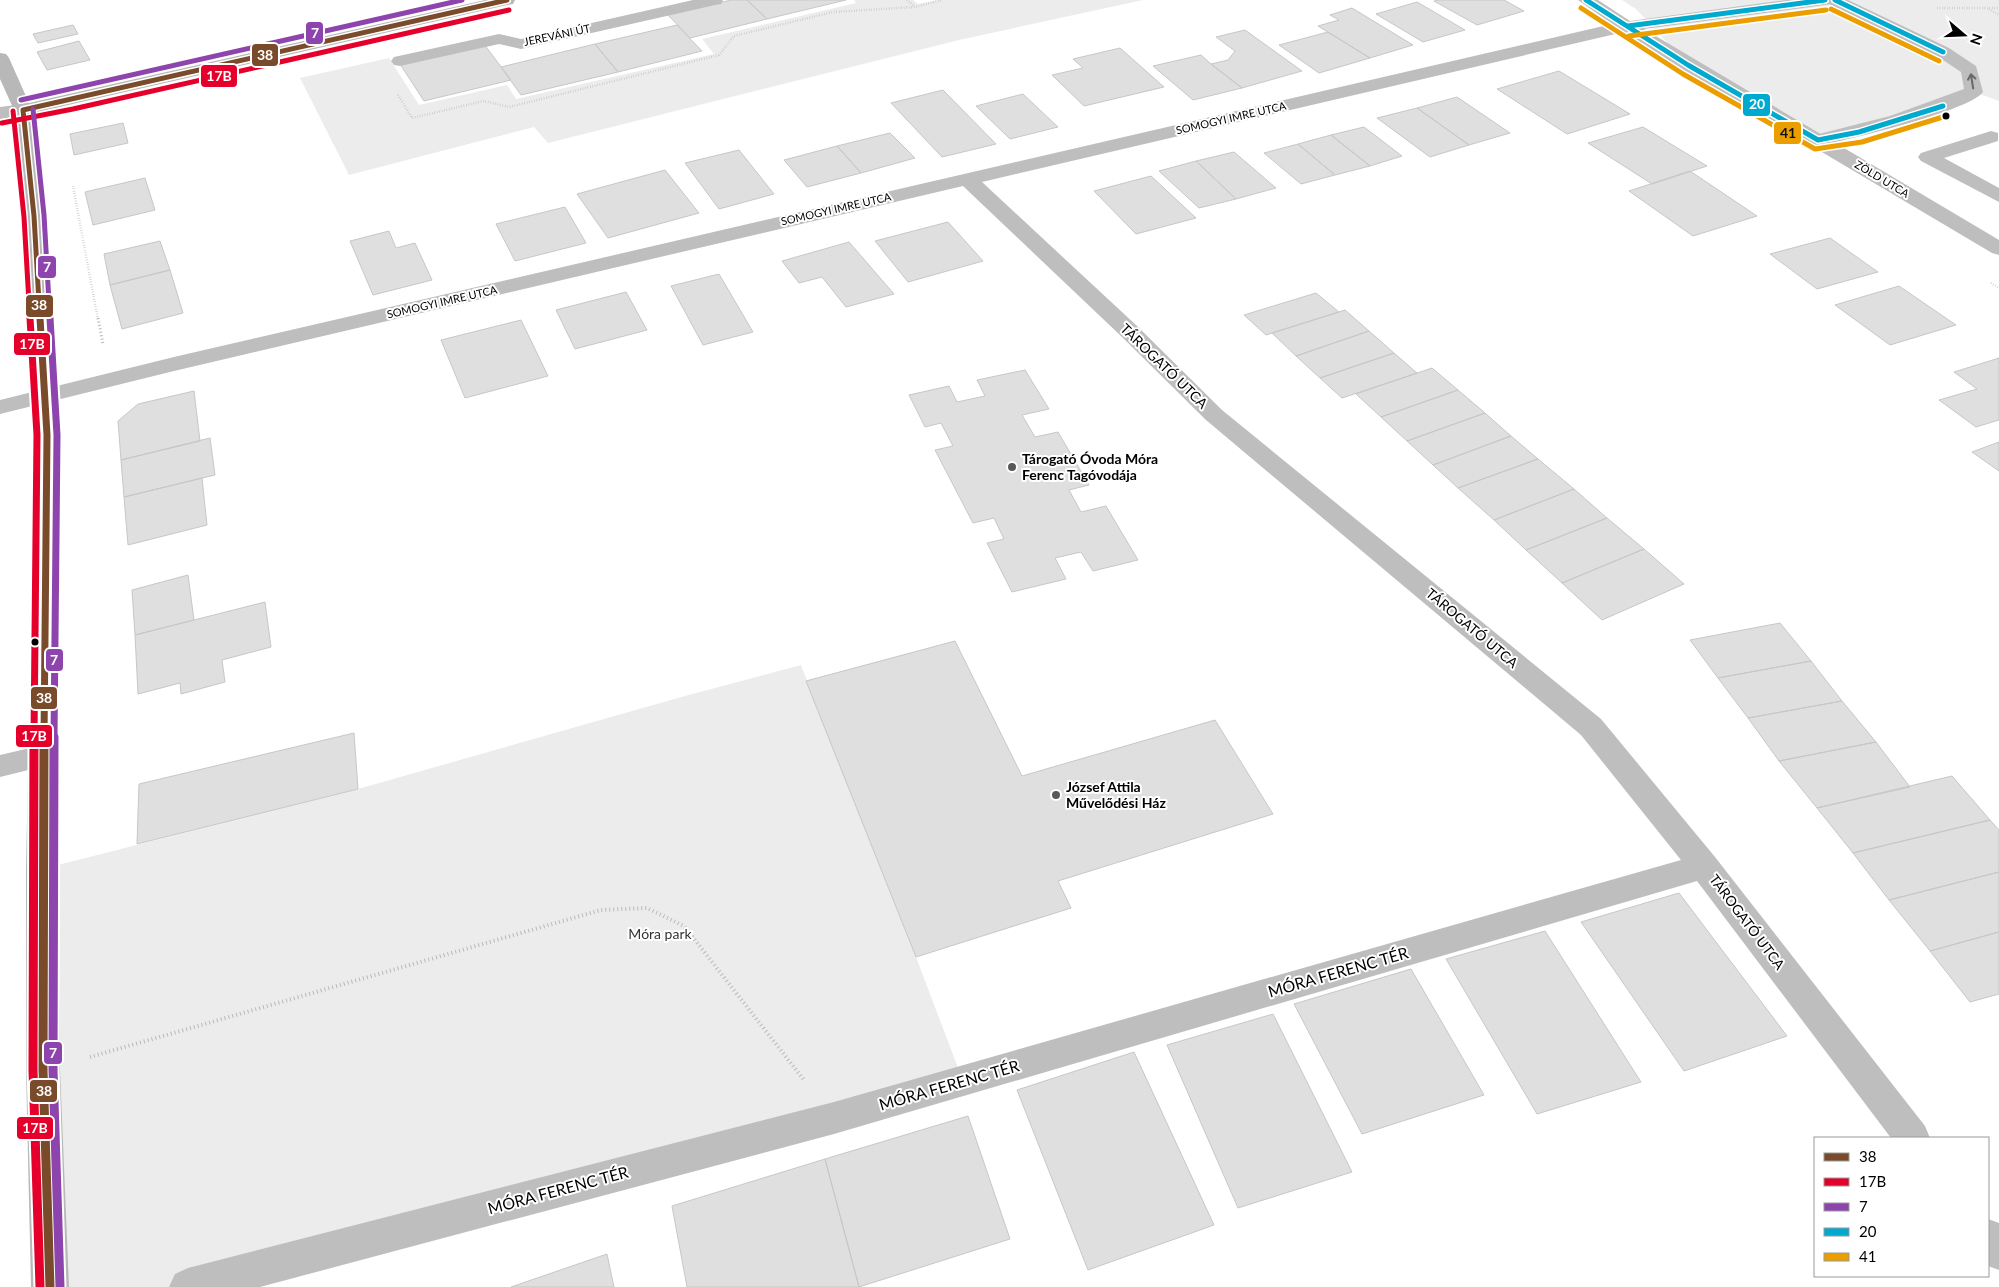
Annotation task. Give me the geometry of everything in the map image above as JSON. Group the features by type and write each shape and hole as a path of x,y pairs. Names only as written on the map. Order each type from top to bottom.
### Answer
{"street":[{"path":"0,113 23,110 507,0"},
{"name":"JEREVÁNI ÚT","path":"400,61 499,39 521,44 715,0"},
{"name":"ZÖLD UTCA","path":"1586,0 1688,65 1818,140 1999,249"},
{"name":"SOMOGYI IMRE UTCA","path":"0,407 174,364 1628,26 1824,0"},
{"path":"1818,140 1859,132 1943,106 1974,92 1970,70 1950,56 1835,0"},
{"path":"0,58 23,110 34,216 47,435 43,756 43,1070 50,1287"},
{"path":"1990,137 1928,157 1999,196"},
{"name":"TÁROGATÓ UTCA","path":"967,179 1130,331 1214,415 1591,727 1704,866 1911,1137"},
{"path":"0,766 43,756"},
{"name":"MÓRA FERENC TÉR","path":"188,1287 834,1118 1704,866"},
{"path":"1989,1238 1999,1252"}],"path":[{"path":"906,0 915,7"},
{"path":"394,88 412,118 484,101 509,107 719,55 734,36 833,12 915,7 942,0"},
{"path":"1988,8 1999,15"},
{"path":"71,176 104,349"},
{"path":"43,1070 600,910 647,908 684,926 834,1118"}],"green space":[{"path":"854,0 913,0 918,4 938,0 1143,0 959,40 548,143 534,127 349,175 300,78 389,58 419,105 507,85 516,99 714,54 702,39 856,3"},
{"path":"1622,0 1999,0 1999,101 1974,92 1818,140 1688,65 1636,9"},
{"name":"Móra park","path":"801,665 963,1081 188,1287 50,1287 42,869 358,789"}],"building":[{"path":"731,0 747,0 767,19 690,38 668,15"},
{"path":"747,0 846,0 767,19"},
{"path":"1504,0 1524,11 1477,25 1434,1"},
{"path":"1417,2 1465,30 1423,42 1376,14"},
{"path":"1352,8 1413,45 1370,58 1318,26 1339,20 1330,15"},
{"path":"73,25 78,34 38,43 33,34"},
{"path":"677,25 702,51 618,72 595,44"},
{"path":"1245,30 1302,71 1242,88 1211,64 1228,60 1235,51 1216,37"},
{"path":"1328,32 1370,58 1319,73 1279,45"},
{"path":"79,41 90,60 47,70 37,52"},
{"path":"484,44 511,80 424,101 400,64"},
{"path":"595,44 618,72 521,95 501,67"},
{"path":"1120,48 1164,87 1084,106 1052,75 1083,68 1073,59"},
{"path":"1201,55 1242,88 1193,100 1153,66"},
{"path":"1559,71 1630,114 1567,134 1497,89"},
{"path":"943,90 996,144 942,157 891,103"},
{"path":"1023,94 1058,127 1010,139 976,106"},
{"path":"1457,97 1510,133 1469,145 1417,108"},
{"path":"1417,108 1469,145 1430,157 1377,118"},
{"path":"123,123 128,143 74,155 70,134"},
{"path":"1364,127 1402,156 1370,166 1331,135"},
{"path":"1643,127 1707,166 1652,184 1588,143"},
{"path":"890,133 915,158 861,173 837,146"},
{"path":"1331,135 1370,166 1335,175 1298,144"},
{"path":"1298,144 1335,175 1301,184 1264,153"},
{"path":"837,146 861,173 807,187 784,160"},
{"path":"739,150 774,194 719,209 685,163"},
{"path":"1234,152 1276,188 1236,199 1196,161"},
{"path":"1196,161 1236,199 1199,208 1159,171"},
{"path":"665,170 699,213 608,238 577,194"},
{"path":"1690,171 1757,216 1693,236 1629,191"},
{"path":"1151,176 1196,218 1136,234 1094,191"},
{"path":"145,178 155,210 93,225 85,192"},
{"path":"565,207 586,243 515,261 496,224"},
{"path":"948,222 983,261 908,282 875,241"},
{"path":"389,231 396,248 415,243 432,280 373,295 350,241"},
{"path":"1830,238 1878,272 1817,289 1770,254"},
{"path":"160,241 170,270 110,285 104,254"},
{"path":"849,242 894,294 846,307 822,277 799,283 782,261"},
{"path":"170,270 183,313 122,329 110,285"},
{"path":"719,274 753,332 703,345 671,286"},
{"path":"1899,286 1956,325 1890,345 1835,305"},
{"path":"626,292 647,330 575,349 556,310"},
{"path":"1316,293 1339,312 1266,335 1244,315"},
{"path":"1345,310 1369,331 1296,356 1272,333"},
{"path":"521,320 548,376 465,398 441,340"},
{"path":"1369,331 1394,353 1320,378 1296,356"},
{"path":"1394,353 1417,373 1342,398 1320,378"},
{"path":"1999,358 1999,420 1976,427 1939,400 1977,389 1954,372"},
{"path":"1432,368 1458,390 1381,417 1356,394"},
{"name":"Tárogató Óvoda Móra Ferenc Tagóvodája","path":"1025,370 1049,409 1022,415 1035,437 1058,432 1089,485 1069,490 1081,512 1106,506 1138,560 1093,571 1081,552 1055,558 1066,579 1012,592 987,543 1004,539 994,518 973,523 935,450 953,446 941,423 925,427 909,395 949,386 957,402 985,396 977,380"},
{"path":"1458,390 1485,413 1407,441 1381,417"},
{"path":"194,391 200,441 121,460 118,421 138,404"},
{"path":"1485,413 1511,436 1433,465 1407,441"},
{"path":"1511,436 1538,459 1458,488 1433,465"},
{"path":"210,438 215,475 124,497 121,460"},
{"path":"1999,442 1999,471 1972,452"},
{"path":"1538,459 1574,489 1494,520 1458,488"},
{"path":"202,478 207,525 128,545 124,497"},
{"path":"1574,489 1607,518 1526,550 1494,520"},
{"path":"1607,518 1644,549 1562,583 1526,550"},
{"path":"1644,549 1684,584 1602,620 1562,583"},
{"path":"188,575 194,620 135,635 132,590"},
{"path":"265,602 271,647 222,660 225,682 181,694 180,683 138,694 135,635"},
{"path":"1780,623 1811,661 1718,678 1690,640"},
{"name":"József Attila Művelődési Ház","path":"955,641 1022,776 1215,720 1273,814 1058,881 1071,908 916,957 806,681"},
{"path":"1811,661 1842,701 1748,718 1718,678"},
{"path":"1842,701 1876,742 1779,761 1748,718"},
{"path":"354,733 358,789 137,844 139,784"},
{"path":"1876,742 1910,787 1817,808 1779,761"},
{"path":"1952,776 1990,820 1853,853 1817,808"},
{"path":"1990,820 1999,830 1999,872 1889,900 1853,853"},
{"path":"1999,872 1999,932 1930,951 1889,900"},
{"path":"1679,893 1787,1036 1684,1071 1581,922"},
{"path":"1545,931 1641,1082 1537,1114 1446,959"},
{"path":"1999,932 1999,994 1970,1002 1930,951"},
{"path":"1411,969 1484,1095 1362,1134 1294,1004"},
{"path":"1273,1014 1352,1172 1238,1208 1167,1045"},
{"path":"1134,1052 1214,1225 1088,1270 1017,1090"},
{"path":"968,1116 1010,1239 859,1287 825,1159"},
{"path":"825,1159 859,1287 687,1287 672,1206"},
{"path":"607,1254 614,1287 511,1287"}],"transit line":[{"name":"7","path":"21,100 462,0"},
{"name":"38","path":"23,110 507,0"},
{"name":"20","path":"1586,0 1688,65 1818,140 1859,132 1943,106"},
{"name":"20","path":"1628,26 1825,0"},
{"name":"20","path":"1835,0 1943,52"},
{"name":"41","path":"1581,8 1683,74 1815,149 1862,142 1946,116"},
{"name":"41","path":"1831,9 1939,61"},
{"name":"17B","path":"2,123 73,109 509,10"},
{"name":"41","path":"1629,36 1826,10"},
{"name":"7","path":"33,109 44,215 57,435 52,869 53,1070 60,1287"},
{"name":"38","path":"23,110 34,216 47,435 42,869 43,1070 50,1287"},
{"name":"17B","path":"13,111 24,217 37,435 32,869 33,1070 40,1287"}],"place":[{"name":"Tárogató Óvoda Móra Ferenc Tagóvodája","path":"1012,467"},
{"name":"József Attila Művelődési Ház","path":"1056,795"}]}
